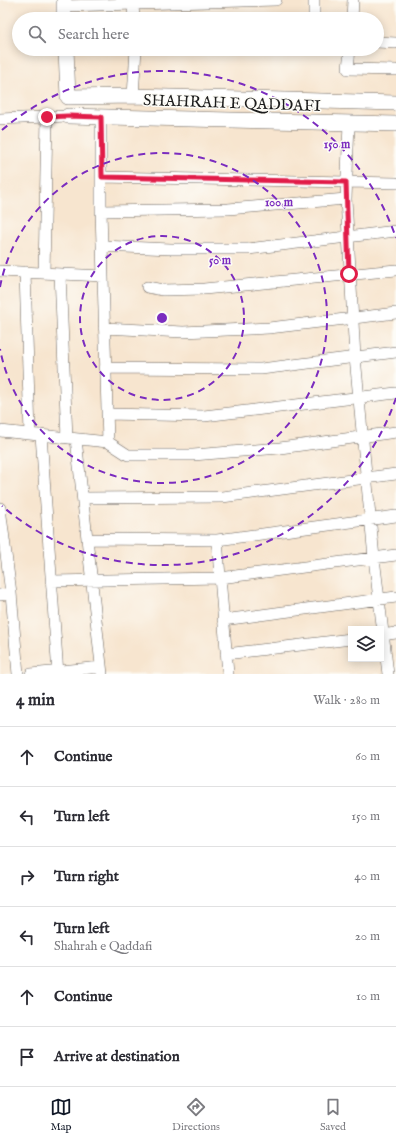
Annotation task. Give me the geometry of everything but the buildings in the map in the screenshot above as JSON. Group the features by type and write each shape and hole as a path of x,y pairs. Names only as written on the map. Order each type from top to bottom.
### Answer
{"main road":[{"name":"SHAHRAH E QADDAFI","path":"66,56 68,97 133,96 396,103"},
{"name":"SHAHRAH E QADDAFI","path":"68,116 396,124"}],"street":[{"path":"64,8 114,2 133,5 276,0"},
{"path":"314,0 314,12"},
{"path":"352,12 353,0"},
{"path":"133,5 134,12"},
{"path":"384,42 396,42"},
{"path":"133,96 136,56"},
{"path":"349,56 348,69 396,70"},
{"path":"0,118 68,116"},
{"path":"44,273 47,117"},
{"path":"101,117 101,211 108,442"},
{"path":"349,123 346,199 354,357 381,626"},
{"path":"102,177 396,183"},
{"path":"101,211 228,209 346,199"},
{"path":"102,246 170,249 248,249 396,231"},
{"path":"147,287 163,290 204,290 396,270"},
{"path":"0,271 103,276"},
{"path":"25,272 36,435 51,581 57,673"},
{"path":"31,674 102,671 84,498 71,438 60,274"},
{"path":"104,328 183,332 269,328 396,313"},
{"path":"105,368 261,369 396,352"},
{"path":"107,414 204,416 396,393"},
{"path":"0,431 108,442 128,455 193,455 280,448 396,432"},
{"path":"84,498 222,496 396,474"},
{"path":"0,508 5,594 18,674"},
{"path":"88,539 217,540 396,516"},
{"path":"217,540 228,674"},
{"path":"51,581 92,579 220,578 396,555"},
{"path":"223,620 396,597"},
{"path":"384,635 396,633"},
{"path":"226,654 348,639"},
{"path":"384,648 388,674"}],"route":[{"path":"47,117 101,117 102,177 346,182 349,274"}]}
